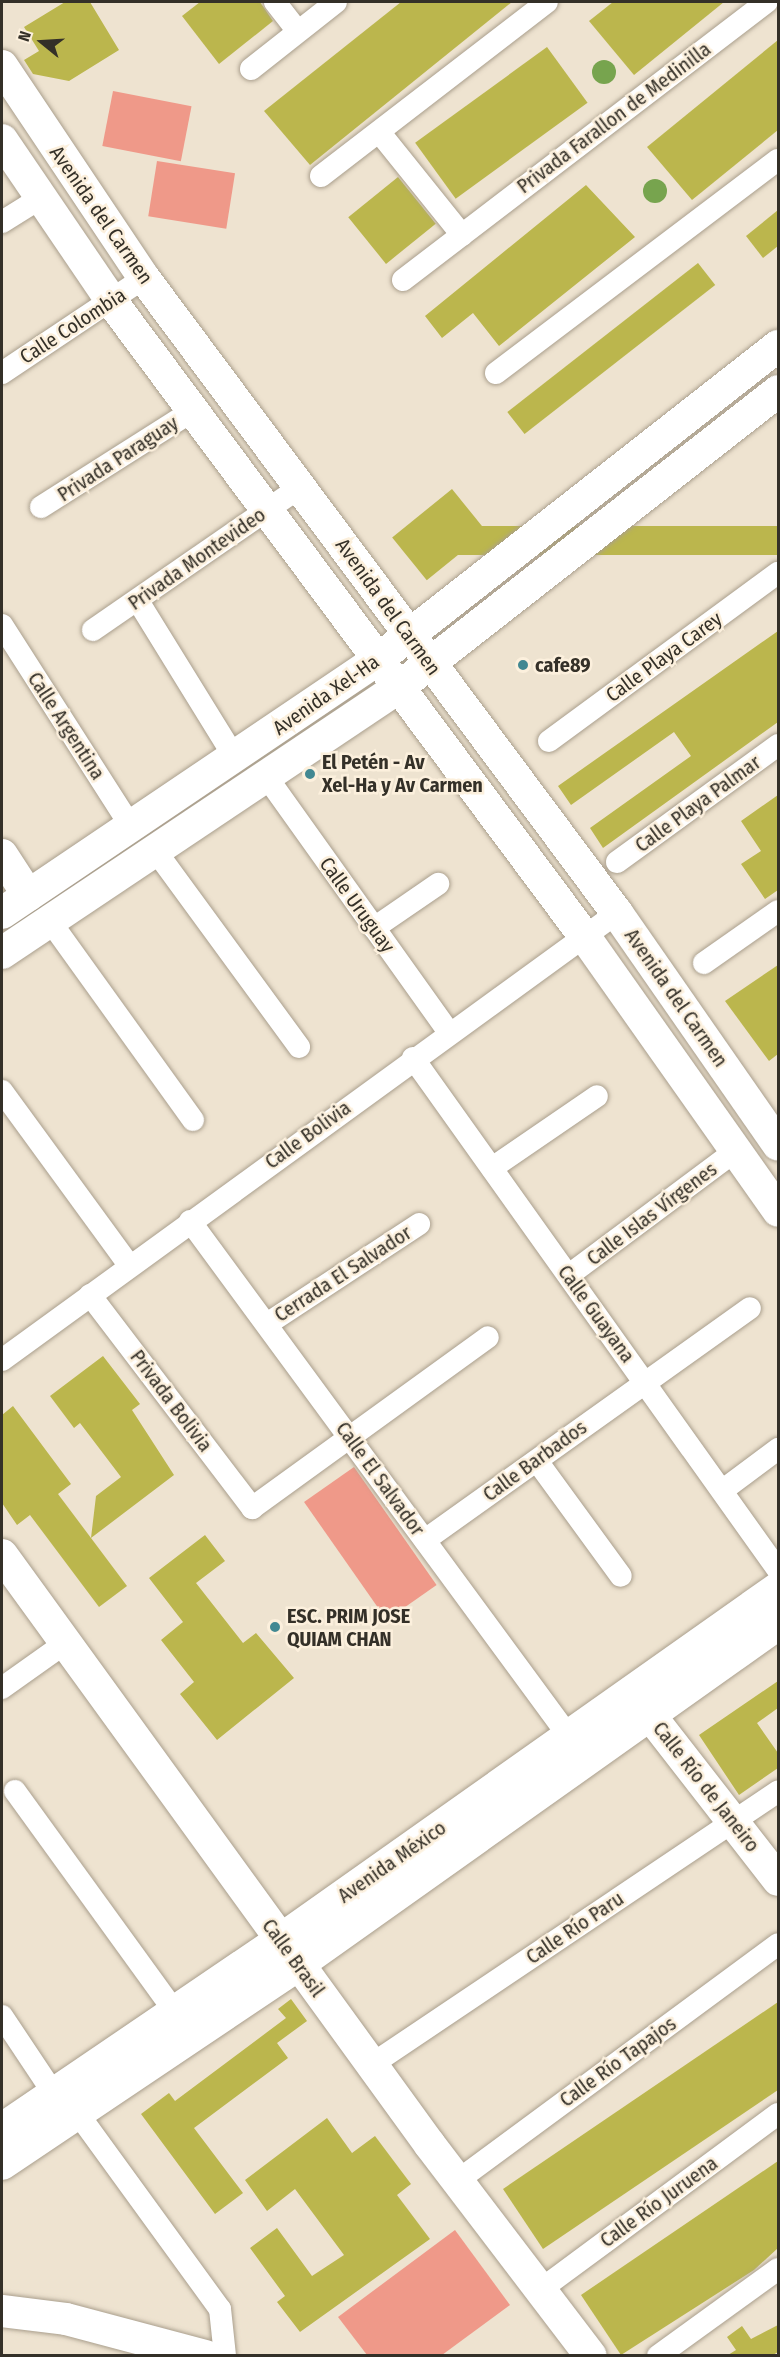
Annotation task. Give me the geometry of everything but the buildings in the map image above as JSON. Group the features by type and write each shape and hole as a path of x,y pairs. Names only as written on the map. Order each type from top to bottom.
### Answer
{"street":[{"path":"275,2 298,32"},
{"path":"251,69 336,2"},
{"path":"321,177 547,2"},
{"name":"Privada Farallon de Medinilla","path":"403,280 767,2"},
{"name":"Avenida del Carmen","path":"2,69 144,278 617,913 778,1145"},
{"path":"380,133 462,235"},
{"name":"Avenida del Carmen","path":"2,140 39,199 112,302 268,510 376,661 585,937 734,1152 778,1211"},
{"path":"496,373 778,160"},
{"path":"2,222 39,199"},
{"name":"Calle Colombia","path":"2,373 112,302 144,278"},
{"name":"Avenida Xel-Ha","path":"2,913 376,661 778,346"},
{"name":"Avenida Xel-Ha","path":"2,953 397,689 778,392"},
{"name":"Privada Paraguay","path":"41,507 194,410"},
{"name":"Privada Montevideo","path":"93,630 300,487"},
{"name":"Calle Playa Carey","path":"549,741 778,573"},
{"path":"138,601 234,758"},
{"name":"Calle Argentina","path":"2,626 131,827"},
{"name":"Calle Playa Palmar","path":"616,862 778,745"},
{"name":"Calle Uruguay","path":"266,776 449,1033"},
{"path":"155,850 299,1047"},
{"path":"2,855 28,895"},
{"path":"374,928 438,884"},
{"path":"704,963 778,911"},
{"name":"Calle Bolivia","path":"2,1360 413,1058 617,913"},
{"path":"50,921 193,1120"},
{"name":"Calle Guayana","path":"413,1058 778,1570"},
{"path":"2,1091 129,1266"},
{"path":"492,1168 597,1096"},
{"name":"Calle Islas Vírgenes","path":"569,1275 734,1152"},
{"name":"Calle El Salvador","path":"190,1221 570,1738"},
{"name":"Cerrada El Salvador","path":"267,1324 419,1224"},
{"name":"Privada Bolivia","path":"90,1295 252,1508 349,1437"},
{"name":"Calle Barbados","path":"425,1540 750,1308"},
{"path":"349,1437 488,1337"},
{"path":"723,1490 778,1449"},
{"path":"537,1461 621,1576"},
{"name":"Calle Brasil","path":"2,1555 64,1644 371,2065 591,2355"},
{"name":"Avenida México","path":"2,2129 65,2103 289,1953 641,1704 778,1588"},
{"name":"Avenida México","path":"2,2163 65,2103 175,2012 289,1953 570,1738 641,1704 778,1624"},
{"path":"2,1688 64,1644"},
{"name":"Calle Río de Janeiro","path":"641,1704 778,1880"},
{"path":"15,1791 175,2012"},
{"name":"Calle Río Paru","path":"371,2065 778,1791"},
{"name":"Calle Río Tapajos","path":"457,2181 778,1944"},
{"path":"2,2016 220,2309 225,2355"},
{"name":"Calle Río Juruena","path":"540,2290 778,2114"},
{"path":"658,2355 778,2270"},
{"path":"2,2311 66,2319 205,2355"}],"shaded area":[{"path":"604,60 612,64 616,72 612,80 604,84 596,80 592,72 596,64"},
{"path":"113,91 192,106 181,161 102,146"},
{"path":"157,161 235,173 226,229 148,216"},
{"path":"655,179 660,180 666,186 666,196 660,202 655,203 650,202 644,196 643,191 644,186 650,180"},
{"path":"354,1467 437,1585 387,1620 304,1502"},
{"path":"455,2230 510,2305 442,2355 367,2355 338,2317"}],"place":[{"name":"cafe89","path":"523,665"},
{"name":"El Petén - Av Xel-Ha y Av Carmen","path":"310,774"},
{"name":"ESC. PRIM JOSE QUIAM CHAN","path":"275,1627"}]}
